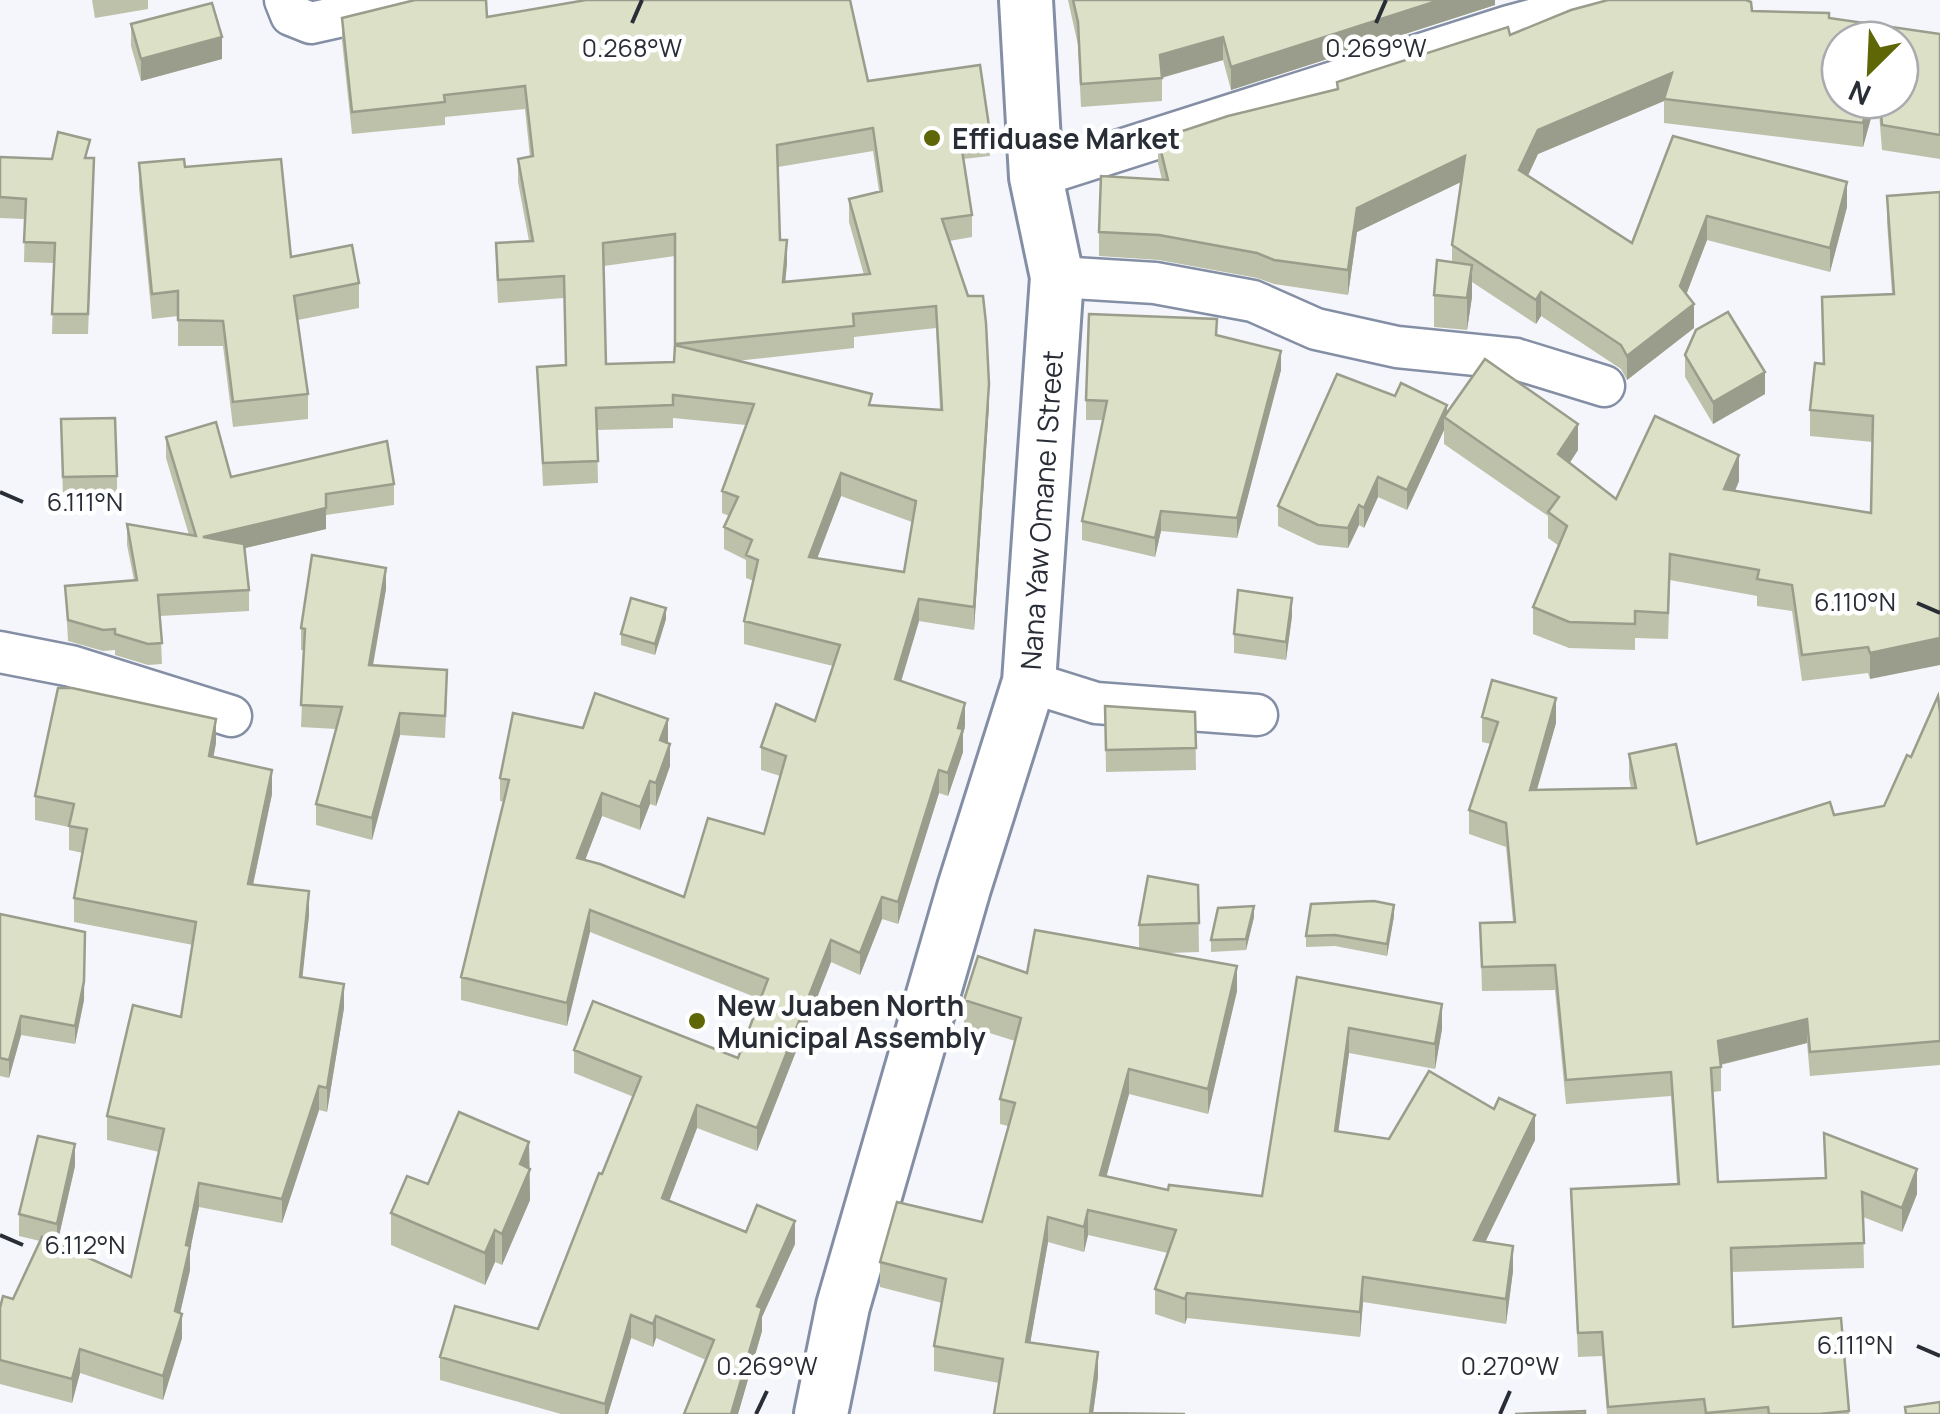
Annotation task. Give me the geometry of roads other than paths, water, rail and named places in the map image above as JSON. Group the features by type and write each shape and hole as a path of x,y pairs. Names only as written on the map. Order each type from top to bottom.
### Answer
{"main road":[{"name":"Nana Yaw Omane I Street","path":"821,1414 843,1306 964,888 1029,682 1058,277 1036,177 1026,0"}],"street":[{"path":"284,0 291,15 312,23 414,0"},
{"path":"1036,177 1509,26 1606,0"},
{"path":"1058,277 1155,283 1252,302 1316,329 1397,347 1516,359 1604,386"},
{"path":"0,652 72,666 230,716"},
{"path":"1029,682 1096,703 1256,715"}],"place":[{"name":"Effiduase Market","path":"932,138"},
{"name":"New Juaben North Municipal Assembly","path":"697,1021"}]}
